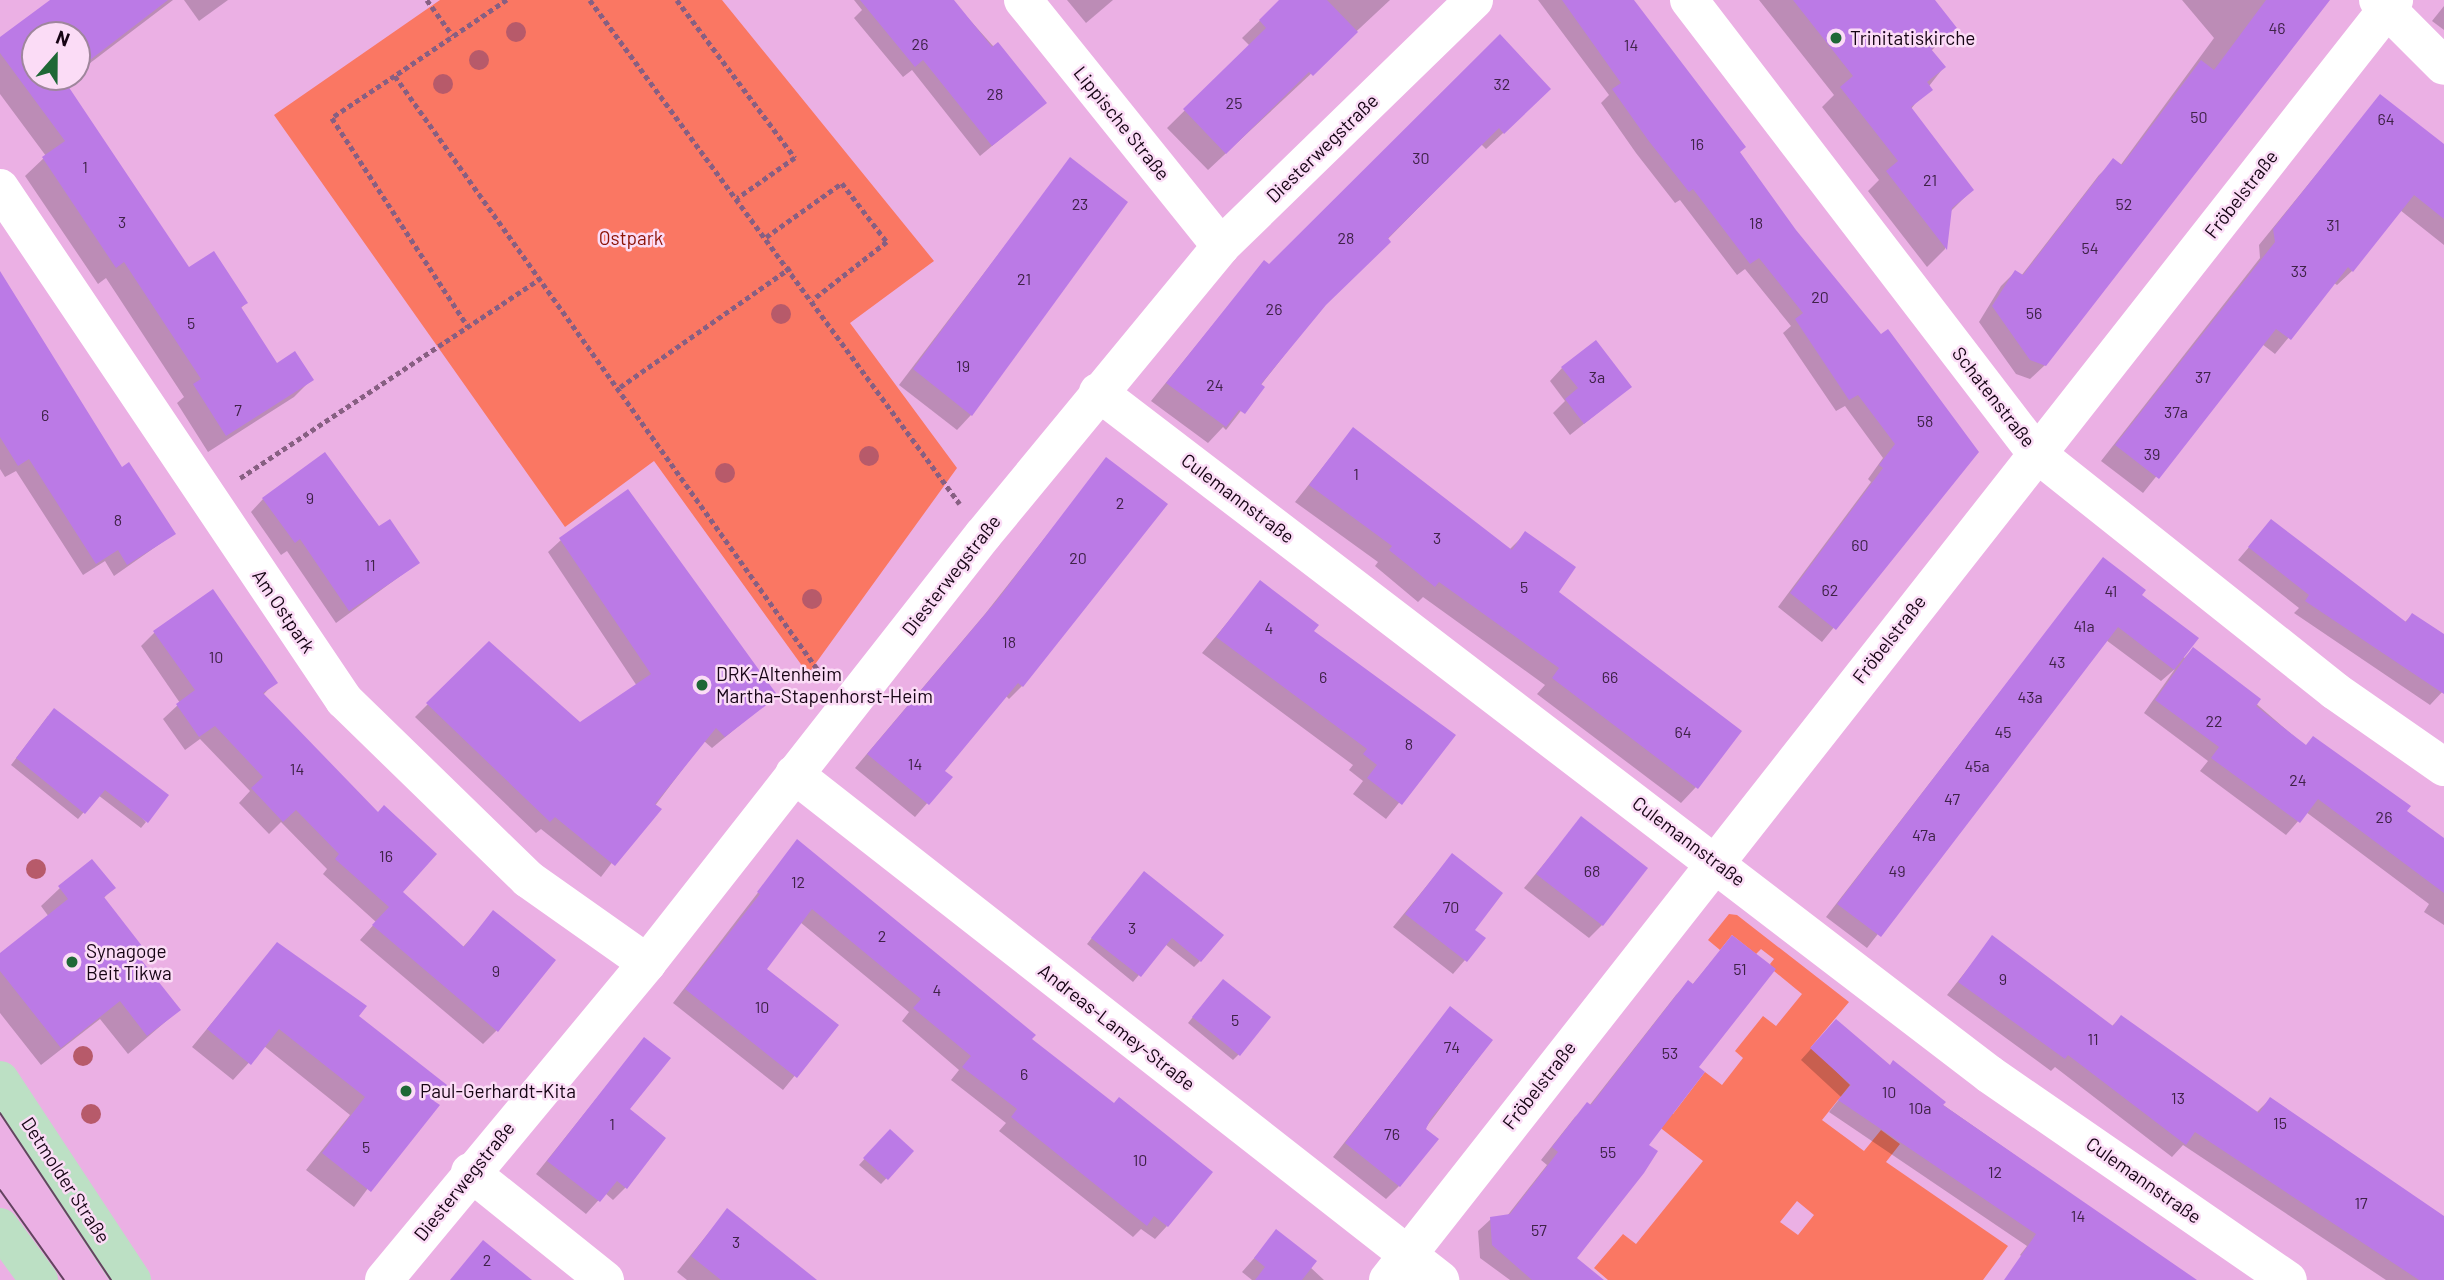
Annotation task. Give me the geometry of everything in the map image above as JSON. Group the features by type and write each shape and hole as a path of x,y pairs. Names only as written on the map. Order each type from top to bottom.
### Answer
{"main road":[{"name":"Detmolder Straße","path":"0,1080 132,1280"},
{"path":"0,1227 39,1280"}],"street":[{"name":"Lippische Straße","path":"1023,0 1221,246"},
{"name":"Diesterwegstraße","path":"384,1280 470,1172 647,963 983,535 1098,392 1221,246 1474,0"},
{"name":"Schatenstraße","path":"1689,0 2036,453 2335,691 2444,767"},
{"name":"Fröbelstraße","path":"1398,1268 2386,3"},
{"path":"2386,3 2444,66"},
{"name":"Am Ostpark","path":"0,188 344,699 528,879 647,963"},
{"name":"Culemannstraße","path":"1098,392 1714,860 1989,1074 2288,1280"},
{"name":"Andreas-Lamey-Straße","path":"794,774 1398,1268 1440,1280"},
{"path":"470,1172 605,1280"}],"path":[{"path":"427,0 453,36"},
{"path":"468,327 332,118 507,0"},
{"path":"590,0 790,268 983,535"},
{"path":"677,0 794,158 738,198"},
{"path":"395,76 621,387 845,709"},
{"path":"766,237 842,183 887,242 813,300"},
{"path":"621,387 790,268"},
{"path":"209,499 540,279"}],"green space":[{"name":"Ostpark","path":"440,0 722,0 934,261 850,323 957,468 808,674 654,461 565,527 274,115"},
{"path":"1729,914 1737,915 1849,1002 1811,1047 1850,1085 1822,1120 1864,1151 1881,1130 1900,1144 1886,1162 2008,1246 1983,1280 1608,1280 1594,1268 1623,1234 1636,1244 1703,1161 1644,1115 1673,1114 1705,1072 1722,1085 1743,1058 1735,1051 1763,1016 1776,1026 1802,994 1774,971 1770,964 1774,959 1761,949 1756,954 1732,935 1720,950 1708,940","holes":["1797,1201 1814,1215 1798,1235 1780,1222"]}],"building":[{"path":"50,0 168,0 91,59 91,21 22,21"},
{"path":"860,0 954,0 992,47 998,42 1047,103 992,146 923,60 915,67"},
{"path":"1279,0 1327,0 1358,32 1313,76 1309,72 1226,154 1183,109 1266,28 1259,20"},
{"path":"1562,0 1634,0 1746,147 1740,152 1796,230 1881,334 1888,329 1979,452 1836,630 1790,593 1883,468 1879,465 1895,444 1858,395 1849,400 1795,319 1803,313 1759,258 1750,264 1693,189 1689,192 1648,140 1612,89 1621,83"},
{"path":"1793,0 1935,0 1957,28 1931,49 1946,67 1927,82 1933,90 1911,107 1974,190 1952,208 1947,250 1886,171 1898,161 1840,87 1853,76"},
{"path":"2266,0 2330,0 2046,366 2030,360 1992,306 2015,270 2023,275 2113,158 2122,165 2201,60 2214,70"},
{"path":"21,21 21,81 0,53 0,37"},
{"path":"1500,34 1551,89 1504,134 1499,128 1388,238 1391,242 1326,305 1261,384 1265,387 1245,414 1239,410 1226,427 1166,383 1264,260 1269,264"},
{"path":"28,91 71,91 189,267 214,251 248,303 241,307 277,363 295,351 314,380 226,436 193,384 201,379 124,262 116,268 42,157 65,141"},
{"path":"2380,94 2444,144 2444,219 2414,195 2353,272 2348,267 2291,340 2276,329 2159,479 2115,445 2275,242 2273,229"},
{"path":"1070,157 1128,202 972,416 913,369"},
{"path":"0,271 122,467 129,462 176,534 127,565 118,550 96,564 29,459 18,466 0,437"},
{"path":"1596,340 1632,387 1584,424 1565,399 1578,388 1561,367"},
{"path":"1353,427 1512,550 1525,531 1576,567 1559,592 1742,731 1698,789 1552,678 1559,668 1439,582 1435,587 1389,550 1392,546 1309,485"},
{"path":"325,452 379,526 390,519 420,563 349,611 300,539 295,543 262,498"},
{"path":"1106,457 1168,504 1023,687 1018,683 945,771 953,777 929,805 867,754 998,599"},
{"name":"DRK-Altenheim Martha-Stapenhorst-Heim","path":"628,489 778,696 725,737 716,728 655,804 662,809 615,866 555,817 550,822 426,703 489,641 580,722 651,674 559,538"},
{"path":"2271,519 2406,622 2412,613 2444,634 2444,694 2305,601 2309,595 2248,547"},
{"path":"2103,557 2146,590 2142,595 2199,638 2174,670 2118,627 1881,937 1837,904"},
{"path":"1260,580 1319,625 1314,631 1456,735 1402,805 1367,778 1377,765 1363,754 1367,749 1216,637"},
{"path":"213,589 278,683 263,693 378,812 384,805 437,854 403,892 464,947 493,910 556,960 498,1032 372,925 389,907 335,859 339,854 296,810 283,822 251,788 263,777 215,726 199,737 176,704 195,690 153,631"},
{"path":"2193,647 2261,699 2256,706 2306,745 2313,736 2411,806 2407,811 2444,838 2444,893 2318,799 2300,823 2211,758 2219,747 2155,700"},
{"path":"54,708 169,795 148,823 105,790 85,814 16,758"},
{"path":"1581,816 1648,868 1603,926 1536,874"},
{"path":"797,839 1036,1035 1032,1039 1114,1103 1119,1097 1213,1172 1168,1227 1154,1216 1147,1226 1011,1117 1017,1109 962,1067 971,1056 913,1008 921,999 812,909 767,969 839,1025 797,1078 685,989 760,894 757,892"},
{"path":"1452,853 1503,893 1475,930 1486,938 1467,962 1405,914"},
{"name":"Synagoge Beit Tikwa","path":"92,859 116,888 104,897 142,946 135,952 181,1010 147,1036 120,1001 61,1048 0,971 0,953 68,899 58,886"},
{"path":"1144,871 1224,935 1201,962 1172,938 1141,977 1091,938"},
{"path":"1732,935 1776,969 1699,1067 1705,1072 1649,1145 1658,1151 1644,1173 1577,1258 1604,1280 1532,1280 1492,1245 1490,1217 1510,1214 1558,1152 1552,1147 1587,1102 1591,1105 1688,980 1693,984"},
{"path":"1992,935 2113,1026 2121,1015 2259,1113 2270,1097 2444,1216 2444,1280 2419,1280 2195,1132 2186,1145 2068,1055 2065,1059 1958,982"},
{"path":"277,942 367,1006 359,1016 447,1085 434,1101 440,1105 371,1192 322,1153 365,1097 279,1029 251,1065 207,1029"},
{"path":"1223,979 1271,1017 1240,1056 1192,1017"},
{"path":"1450,1006 1493,1040 1430,1120 1426,1129 1439,1139 1400,1187 1345,1143"},
{"path":"1836,1019 1890,1065 1893,1060 1946,1102 1943,1105 2197,1280 2004,1280 2036,1234 1838,1100 1851,1085 1810,1048"},
{"path":"644,1037 671,1058 630,1109 666,1138 627,1189 617,1181 600,1202 547,1161"},
{"path":"890,1129 914,1151 888,1180 863,1158"},
{"path":"727,1208 817,1280 721,1280 691,1256"},
{"path":"1276,1229 1317,1261 1302,1280 1255,1280 1265,1267 1254,1258"},
{"path":"483,1240 532,1280 450,1280"}],"tram line":[{"path":"0,1113 111,1280"},
{"path":"0,1190 64,1280"}],"place":[{"name":"Trinitatiskirche","path":"1836,38"},
{"name":"DRK-Altenheim Martha-Stapenhorst-Heim","path":"702,685"},
{"name":"Synagoge Beit Tikwa","path":"72,962"},
{"name":"Paul-Gerhardt-Kita","path":"406,1091"}]}
